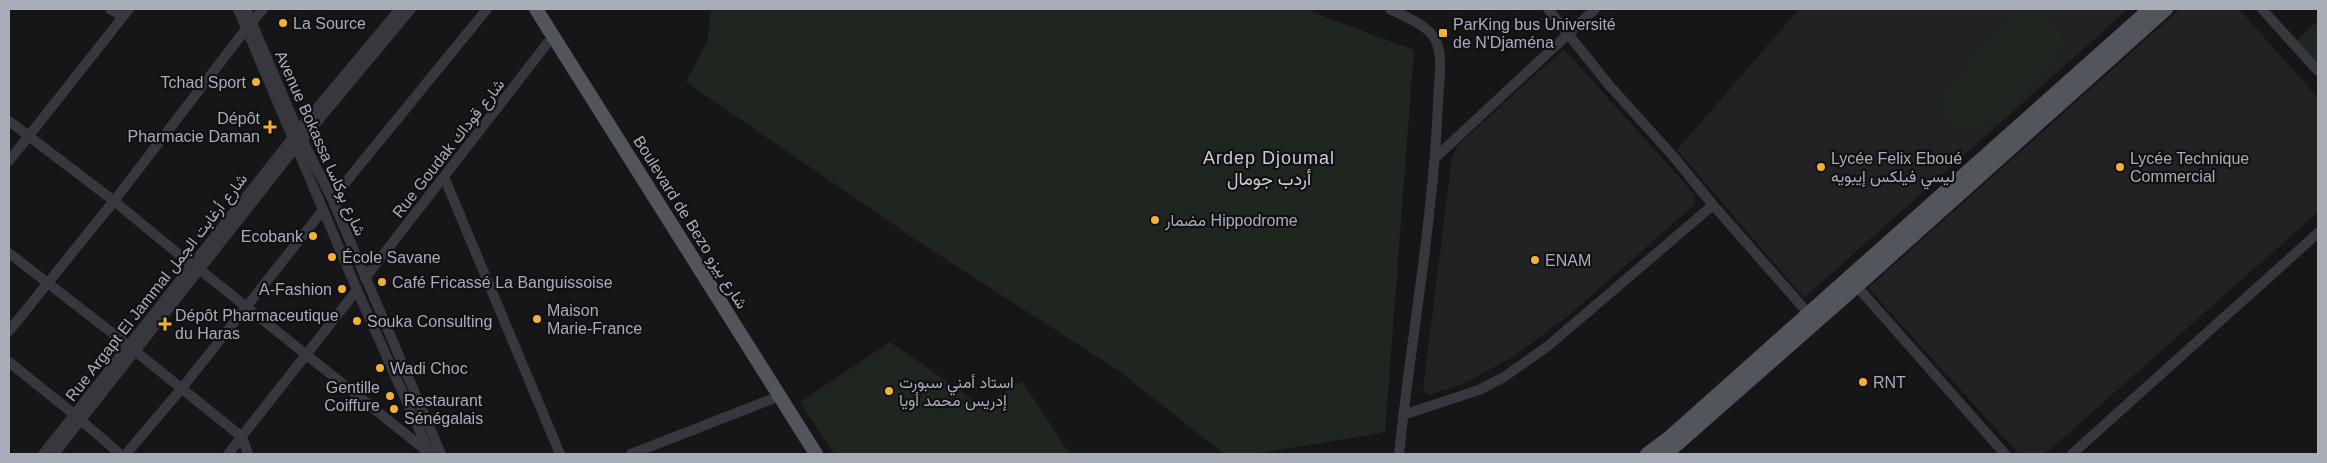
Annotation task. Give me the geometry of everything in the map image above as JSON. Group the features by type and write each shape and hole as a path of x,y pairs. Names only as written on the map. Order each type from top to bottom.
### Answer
{"main road":[{"name":"Boulevard de Bezo شارع بيزو","path":"536,9 816,454"},
{"path":"1976,172 2150,9"},
{"path":"1666,454 1976,172 2166,9"},
{"path":"1647,454 1671,436 1808,312 1853,282"}],"street":[{"path":"9,161 126,13 110,9"},
{"name":"Avenue Bokassa شارع بوكاسا","path":"238,9 249,26 297,139 323,210 430,454"},
{"name":"Avenue Bokassa شارع بوكاسا","path":"246,9 249,26"},
{"path":"9,330 114,201 263,9"},
{"path":"297,139 400,9"},
{"path":"297,139 411,9"},
{"path":"332,199 487,9"},
{"path":"1390,9 1427,29 1437,43 1439,64 1436,157 1399,454"},
{"path":"1548,9 1609,85 1808,312"},
{"path":"1436,157 1595,9"},
{"path":"2262,9 2318,71"},
{"name":"Rue Goudak شارع قوداك","path":"365,278 553,36"},
{"path":"9,121 114,201 430,454"},
{"name":"Avenue Bokassa شارع بوكاسا","path":"297,139 332,199 441,454"},
{"name":"Rue Argapt El Jammal شارع أرغابت الجمل","path":"43,454 78,417 297,139"},
{"path":"444,177 560,454"},
{"path":"1403,415 1479,390 1527,362 1713,205"},
{"path":"126,454 182,388 323,210"},
{"path":"2072,454 2318,233"},
{"path":"9,253 242,437 248,454"},
{"path":"1853,282 2005,454"},
{"path":"228,454 357,290"},
{"path":"9,362 78,417 120,454"},
{"path":"631,454 780,396"},
{"name":"Rue Argapt El Jammal شارع أرغابت الجمل","path":"54,454 78,417"}],"shaded area":[{"name":"مضمار Hippodrome","path":"711,9 1304,9 1414,50 1385,432 1255,454 1224,454 1119,371 922,244 686,82 707,41"},
{"name":"Lycée Felix Eboué ليسي فيلكس إيبويه","path":"1799,9 2128,9 1804,298 1677,150"},
{"path":"2032,9 2044,14 2058,27 2061,33 2062,46 2058,53 2025,91 1987,126 1969,133 1953,129 1947,124 1944,117 1942,99 1944,89 2015,11"},
{"path":"2180,9 2239,9 2318,98 2318,212 2045,454 2019,454 1868,288"},
{"path":"2318,21 2318,75 2292,44"},
{"name":"ENAM","path":"1564,49 1695,195 1694,205 1569,315 1516,355 1463,384 1428,395 1423,389 1452,156 1460,143"},
{"name":"استاد أمني سبورت إدريس محمد أويا","path":"890,342 982,406 1022,381 1070,454 834,454 800,402"}],"place":[{"name":"La Source","path":"283,23"},
{"name":"ParKing bus Université de N'Djaména","path":"1443,33"},
{"name":"Tchad Sport","path":"256,82"},
{"name":"Dépôt Pharmacie Daman","path":"270,127"},
{"name":"Lycée Felix Eboué ليسي فيلكس إيبويه","path":"1821,167"},
{"name":"Lycée Technique Commercial","path":"2120,167"},
{"name":"مضمار Hippodrome","path":"1155,220"},
{"name":"Ecobank","path":"313,236"},
{"name":"École Savane","path":"332,257"},
{"name":"ENAM","path":"1535,260"},
{"name":"Café Fricassé La Banguissoise","path":"382,282"},
{"name":"A-Fashion","path":"342,289"},
{"name":"Maison Marie-France","path":"537,319"},
{"name":"Souka Consulting","path":"357,321"},
{"name":"Dépôt Pharmaceutique du Haras","path":"165,324"},
{"name":"Wadi Choc","path":"380,368"},
{"name":"RNT","path":"1863,382"},
{"name":"استاد أمني سبورت إدريس محمد أويا","path":"889,391"},
{"name":"Gentille Coiffure","path":"390,396"},
{"name":"Restaurant Sénégalais","path":"394,409"}],"district":[{"name":"Ardep Djoumal أردب جومال","path":"1269,168"}]}
